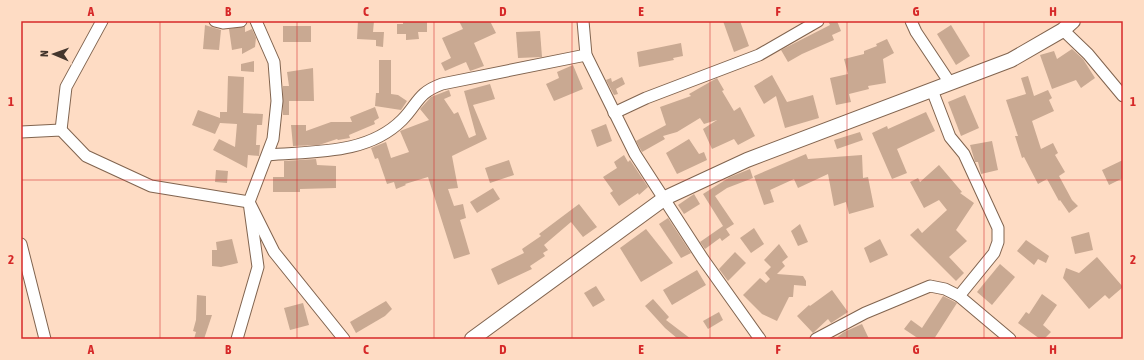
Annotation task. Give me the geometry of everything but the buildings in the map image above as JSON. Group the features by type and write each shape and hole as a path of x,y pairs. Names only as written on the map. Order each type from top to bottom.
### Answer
{"street":[{"path":"61,130 66,86 102,21"},
{"path":"215,21 241,21"},
{"path":"237,339 258,267 249,202 273,139 277,101 274,62 256,21"},
{"path":"583,21 586,55 635,154 665,198 703,259 760,339"},
{"path":"614,113 646,98 759,55 818,21"},
{"path":"912,21 916,32 950,83"},
{"path":"472,339 665,198 747,160 1011,60 1068,25 1088,54 1123,96"},
{"path":"268,155 350,148 370,142 402,120 416,100 428,89 435,86 586,55"},
{"path":"932,90 950,137 964,154 998,228 998,242 994,253 959,296"},
{"path":"21,132 61,130 86,156 151,186 249,202"},
{"path":"249,202 274,252 344,339"},
{"path":"21,244 45,339"},
{"path":"816,339 865,314 930,286 959,296 1010,339"}]}
